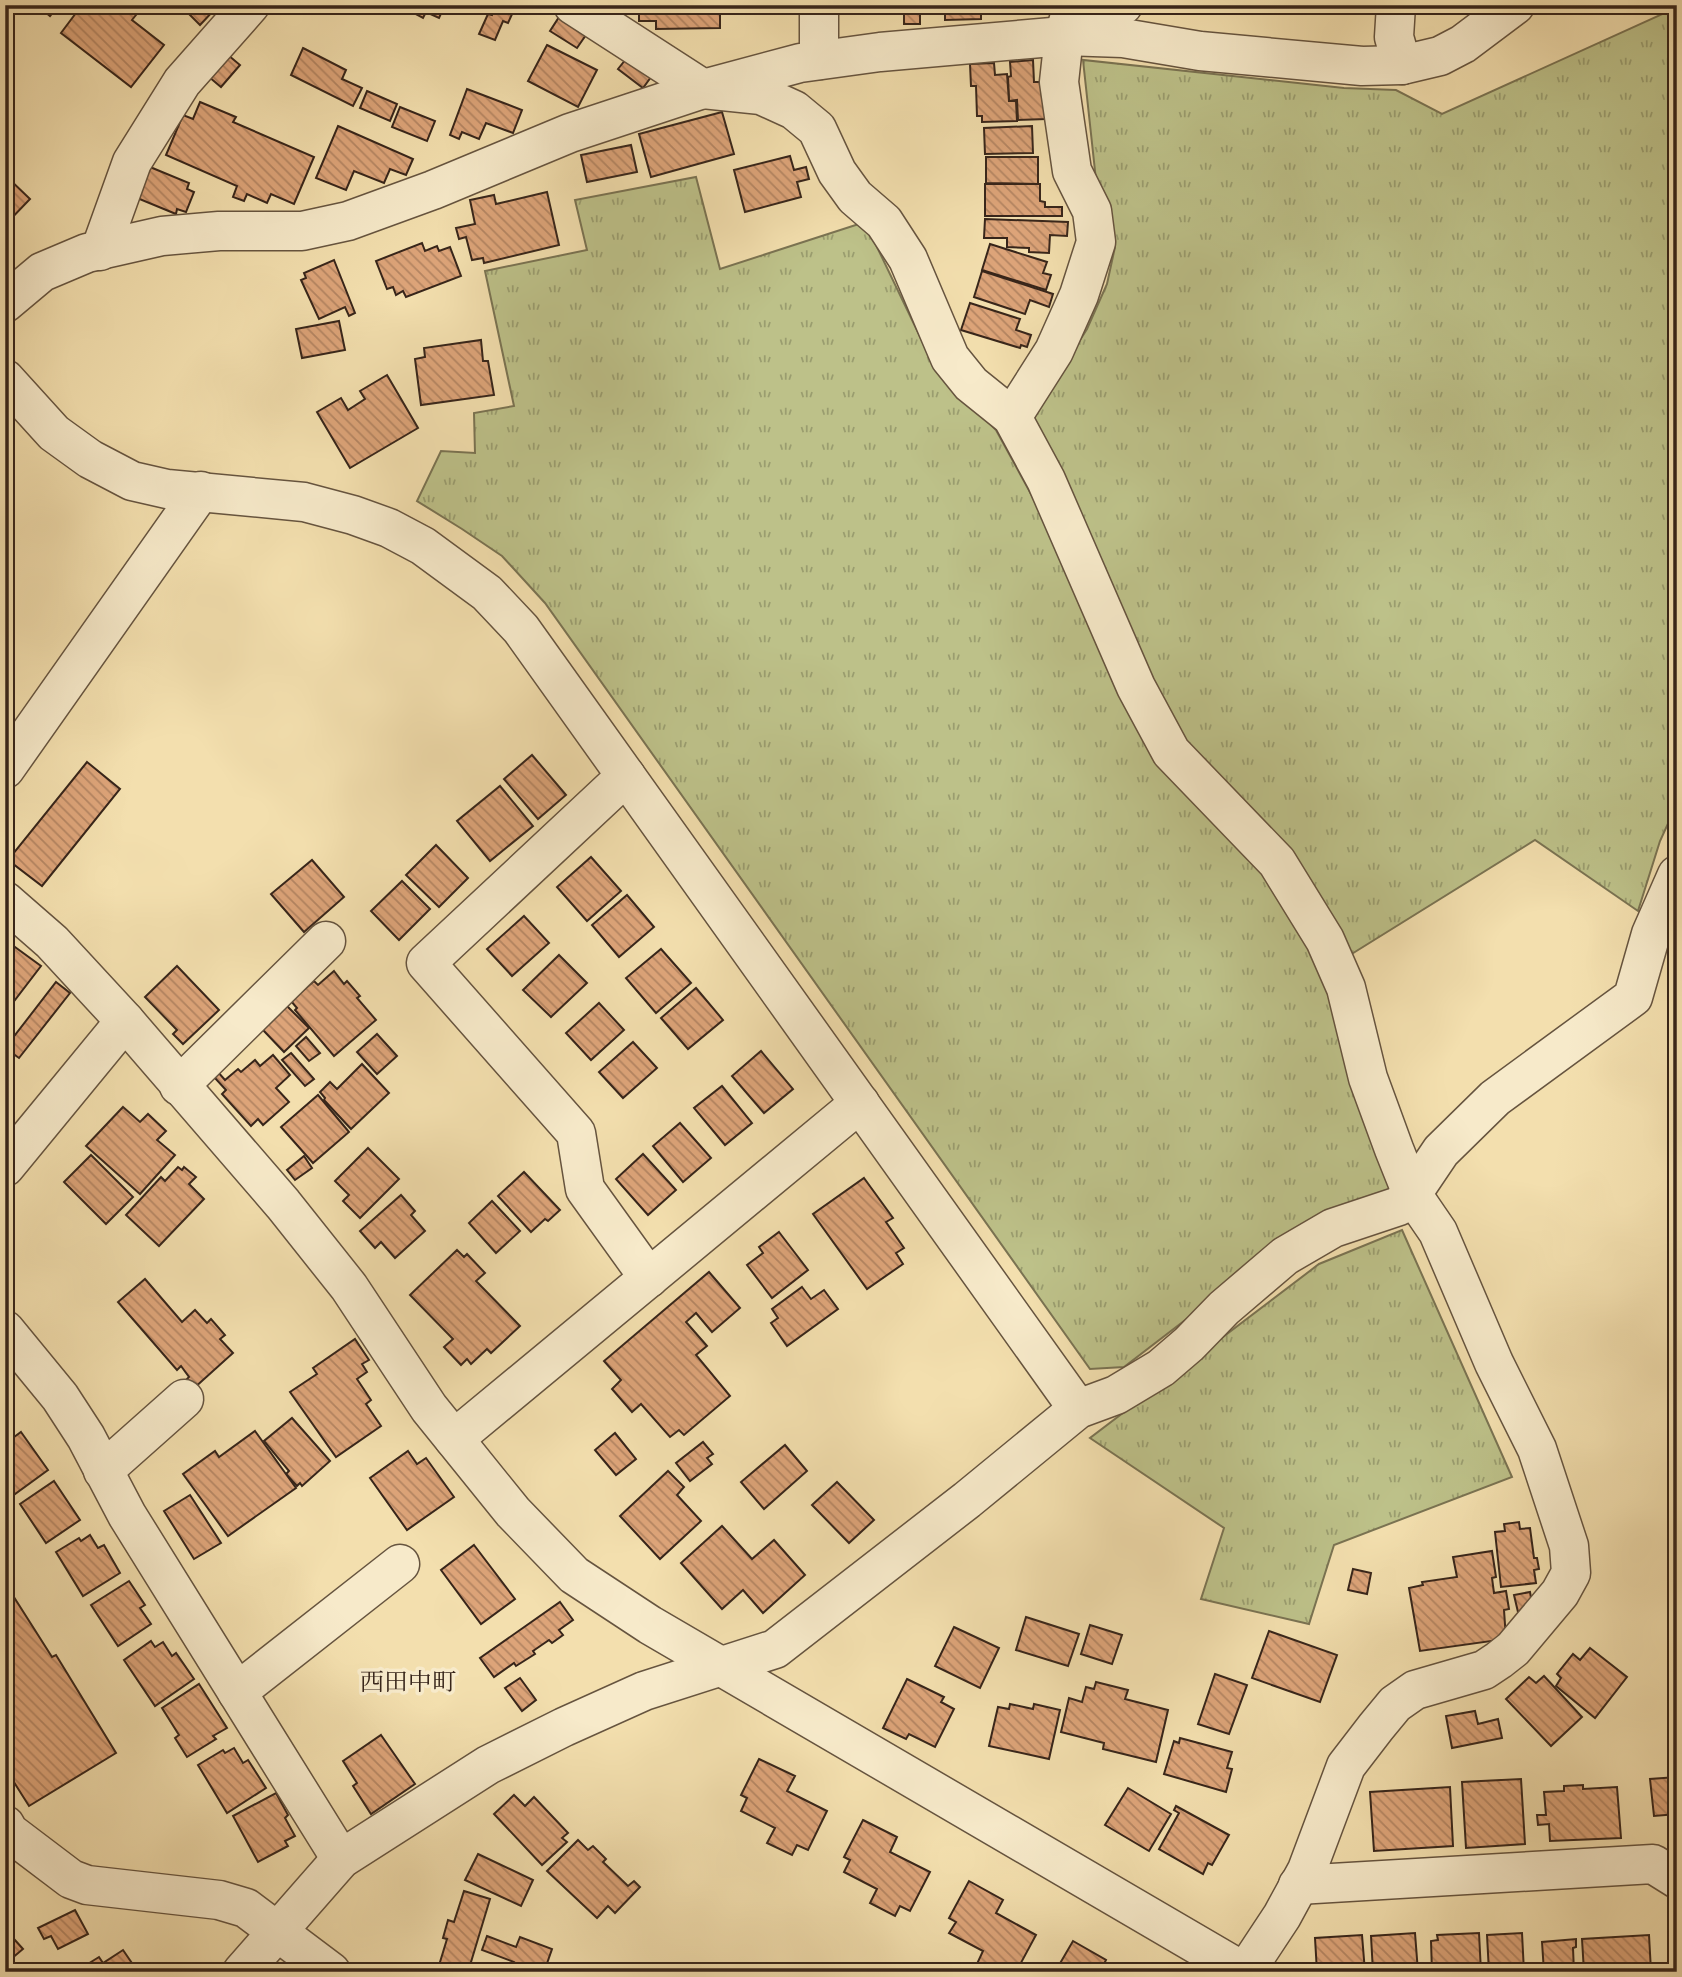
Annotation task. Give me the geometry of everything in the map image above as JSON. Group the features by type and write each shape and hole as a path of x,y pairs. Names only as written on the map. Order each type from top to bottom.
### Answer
{"street":[{"path":"100,251 132,162 181,82 250,5"},
{"path":"5,901 52,942 125,1021 274,1194 336,1270 429,1408 513,1512 574,1575 650,1625 1244,1972 1282,1916 1311,1860 1346,1766 1395,1704 1415,1690 1484,1670 1499,1660 1513,1649 1560,1593 1571,1573 1569,1546 1536,1449 1494,1363 1438,1232 1412,1194 1368,1079 1346,988 1325,940 1277,862 1171,752 1136,687 1046,480 1012,417 971,384 950,358 908,259 884,222 855,197 837,172 817,129 794,110 761,95 703,89 611,17 573,5"},
{"path":"819,5 819,60"},
{"path":"5,303 42,272 87,253 162,236 219,231 302,232 348,221 433,190 570,133 703,89 819,60 1069,21 1123,5"},
{"path":"1396,5 1394,37 1402,65"},
{"path":"1069,21 1123,38 1200,51 1362,66 1402,65 1440,57 1463,44 1515,5"},
{"path":"1012,417 1054,351 1079,295 1096,242 1092,211 1072,171 1059,82 1069,21"},
{"path":"5,379 54,433 90,459 132,481 167,489 304,502 353,515 389,528 424,546 480,587 521,629 1078,1409"},
{"path":"5,769 201,491"},
{"path":"626,776 426,963 576,1133 585,1189 649,1278"},
{"path":"242,1972 341,1859 488,1765 645,1691 775,1649 967,1500 1078,1409 1116,1395 1161,1368 1224,1308 1285,1256 1333,1228 1399,1206 1412,1194 1441,1152 1495,1098 1633,996 1651,934 1677,875"},
{"path":"179,1086 326,941"},
{"path":"5,1167 125,1021"},
{"path":"454,1439 860,1103"},
{"path":"5,1330 60,1397 86,1437 127,1515 341,1859"},
{"path":"103,1471 184,1399"},
{"path":"237,1692 400,1564"},
{"path":"5,1825 9,1832 71,1879 87,1885 219,1900 246,1908 331,1972"},
{"path":"1298,1885 1653,1864 1677,1879"}],"green space":[{"path":"1671,10 1677,26 1677,804 1660,841 1638,911 1535,840 1350,955 1191,753 1163,706 1028,422 1087,329 1107,284 1115,247 1096,180 1083,60 1344,88 1396,90 1442,114"},
{"path":"696,177 720,269 865,222 936,370 996,430 1031,494 1251,853 1302,927 1344,1032 1394,1198 1313,1222 1124,1367 1090,1369 545,603 502,556 417,501 441,451 475,453 474,413 514,406 485,271 587,250 575,200"},
{"path":"1402,1230 1512,1477 1334,1545 1309,1624 1201,1599 1224,1528 1090,1438 1319,1264"}],"building":[{"path":"32,5 59,5 50,16 38,6 34,11 30,7"},
{"path":"82,5 144,5 132,20 164,45 131,87 61,33"},
{"path":"194,5 211,5 215,9 200,25 187,12"},
{"path":"399,5 445,5 439,18 426,12 423,18"},
{"path":"496,5 513,12 508,23 503,21 495,40 479,34 488,14 492,15"},
{"path":"639,5 720,5 720,28 656,29 656,21 639,21"},
{"path":"852,5 920,5 920,24 904,24 904,8 873,12 872,7"},
{"path":"945,5 996,5 996,13 981,14 981,19 945,20"},
{"path":"1335,5 1366,5 1365,12 1334,8"},
{"path":"561,14 588,32 577,48 550,31"},
{"path":"547,45 597,70 578,107 528,81"},
{"path":"303,48 346,70 342,79 362,88 353,106 291,75"},
{"path":"228,55 240,65 221,87 209,77"},
{"path":"626,59 651,77 643,88 618,69"},
{"path":"1033,60 1034,82 1043,82 1046,119 1018,120 1017,100 1009,101 1010,62"},
{"path":"994,63 995,75 1007,74 1009,101 1016,101 1017,121 982,122 982,116 977,116 976,86 971,86 970,64"},
{"path":"467,89 522,110 513,133 486,123 479,139 462,132 459,139 450,135"},
{"path":"367,91 397,104 390,121 360,108"},
{"path":"200,102 236,117 233,122 314,157 294,204 271,194 267,203 247,194 244,201 233,197 237,186 166,155 183,115 193,119"},
{"path":"400,107 435,121 427,141 392,127"},
{"path":"722,112 734,154 651,177 639,134"},
{"path":"338,126 413,159 406,175 390,169 384,183 354,171 346,190 316,178"},
{"path":"1032,126 1033,153 985,154 984,128"},
{"path":"631,145 637,172 587,182 581,155"},
{"path":"790,156 794,170 806,167 809,179 797,182 801,197 745,212 734,170"},
{"path":"986,157 1038,157 1038,184 986,183"},
{"path":"150,167 189,183 187,189 194,192 186,212 177,209 176,214 137,198"},
{"path":"5,175 30,199 5,225"},
{"path":"985,184 1040,184 1040,201 1045,202 1045,207 1062,207 1062,216 985,216"},
{"path":"547,192 559,245 484,263 483,258 472,260 466,237 459,239 456,228 475,224 470,200 494,195 496,204"},
{"path":"985,219 1068,222 1067,236 1050,235 1049,253 1029,252 1029,248 1007,247 1007,238 984,238"},
{"path":"422,243 425,251 437,246 439,251 450,247 461,276 406,297 403,291 396,295 393,287 387,289 376,261"},
{"path":"990,244 1047,262 1043,273 1051,275 1046,290 982,270"},
{"path":"334,260 355,313 349,316 345,307 319,319 301,280 306,278 304,273"},
{"path":"982,271 1053,294 1049,307 1030,300 1025,314 974,297"},
{"path":"970,303 1020,319 1016,330 1031,335 1027,347 1021,345 1020,348 961,330"},
{"path":"339,321 345,350 302,358 296,329"},
{"path":"481,340 483,361 488,361 494,395 421,405 415,359 425,357 424,348"},
{"path":"387,375 418,428 350,468 317,412 341,398 348,410 365,399 360,391"},
{"path":"532,755 566,795 538,819 504,779"},
{"path":"87,762 120,789 42,886 8,860"},
{"path":"500,786 533,826 490,861 457,821"},
{"path":"436,845 468,878 439,907 406,875"},
{"path":"591,857 621,891 587,921 557,887"},
{"path":"312,860 344,897 304,932 271,894"},
{"path":"402,881 430,909 399,940 371,911"},
{"path":"627,895 654,927 619,957 592,925"},
{"path":"524,916 549,943 512,976 487,949"},
{"path":"15,947 41,966 5,1013 5,961"},
{"path":"661,949 691,983 656,1013 626,978"},
{"path":"559,955 587,983 551,1017 523,990"},
{"path":"177,966 219,1010 183,1044 173,1034 177,1030 145,997"},
{"path":"334,971 344,984 347,981 360,996 357,998 376,1020 334,1056 295,1010 297,1008 291,1001 314,981 318,985"},
{"path":"56,982 70,993 19,1058 5,1048"},
{"path":"696,988 723,1020 688,1049 661,1018"},
{"path":"599,1003 624,1030 591,1060 566,1033"},
{"path":"286,1005 309,1028 284,1052 262,1029"},
{"path":"377,1034 397,1056 377,1074 357,1052"},
{"path":"306,1037 320,1053 309,1061 296,1046"},
{"path":"633,1042 657,1068 623,1098 599,1072"},
{"path":"761,1051 793,1089 764,1113 732,1076"},
{"path":"291,1053 314,1079 305,1086 282,1060"},
{"path":"273,1055 290,1075 276,1088 289,1102 263,1125 258,1119 251,1126 222,1094 226,1090 214,1077 218,1072 225,1080 238,1069 241,1072 255,1060 260,1066"},
{"path":"362,1064 389,1093 351,1129 320,1092 330,1082 337,1089"},
{"path":"722,1086 752,1123 725,1145 694,1108"},
{"path":"318,1095 349,1132 313,1163 281,1127"},
{"path":"123,1107 140,1122 148,1114 166,1131 157,1140 175,1155 140,1194 86,1146"},
{"path":"680,1123 711,1158 683,1182 653,1146"},
{"path":"368,1148 399,1179 360,1218 343,1201 349,1195 335,1181"},
{"path":"643,1154 676,1190 648,1215 616,1179"},
{"path":"91,1155 133,1197 106,1224 64,1182"},
{"path":"304,1156 312,1168 295,1180 287,1170"},
{"path":"178,1167 182,1170 184,1167 196,1177 189,1184 204,1199 159,1246 126,1215 161,1177 165,1181"},
{"path":"524,1172 560,1210 531,1232 498,1196"},
{"path":"864,1178 893,1218 886,1222 904,1248 896,1253 903,1264 867,1289 813,1214"},
{"path":"401,1195 415,1211 411,1215 425,1231 395,1258 381,1242 375,1248 360,1231"},
{"path":"492,1201 520,1231 496,1253 469,1223"},
{"path":"779,1232 808,1270 772,1298 747,1265 763,1253 759,1247"},
{"path":"457,1250 464,1257 467,1254 485,1273 476,1281 520,1326 491,1353 487,1349 471,1364 467,1359 461,1365 444,1347 453,1339 410,1295"},
{"path":"709,1272 740,1308 712,1332 696,1313 686,1322 707,1346 696,1355 730,1396 684,1435 679,1430 670,1437 641,1404 632,1412 612,1389 621,1380 604,1361"},
{"path":"145,1279 182,1322 195,1310 207,1323 211,1319 225,1335 220,1339 233,1353 193,1389 181,1366 177,1370 118,1302"},
{"path":"802,1287 811,1299 824,1290 838,1309 787,1346 771,1323 778,1318 772,1309"},
{"path":"355,1339 369,1360 362,1364 367,1372 357,1379 371,1400 366,1404 381,1426 336,1457 290,1392 317,1374 313,1368"},
{"path":"292,1418 330,1461 302,1486 300,1483 297,1486 286,1474 289,1471 264,1441"},
{"path":"255,1431 296,1488 228,1536 183,1474 215,1451 219,1457"},
{"path":"21,1432 48,1470 15,1494 5,1480 5,1435 10,1440"},
{"path":"615,1433 636,1459 616,1475 595,1450"},
{"path":"703,1442 713,1454 707,1458 712,1464 690,1481 676,1463"},
{"path":"785,1445 807,1471 764,1509 741,1482"},
{"path":"408,1451 417,1464 426,1458 454,1497 407,1530 370,1478"},
{"path":"668,1471 684,1487 677,1495 701,1521 660,1559 620,1516"},
{"path":"54,1481 80,1520 46,1543 20,1504"},
{"path":"837,1482 874,1520 849,1543 812,1505"},
{"path":"190,1495 221,1543 194,1559 164,1511"},
{"path":"1519,1522 1520,1529 1530,1528 1534,1558 1537,1558 1539,1569 1534,1570 1536,1583 1501,1587 1495,1532 1505,1531 1504,1524"},
{"path":"722,1526 752,1559 774,1540 805,1575 763,1613 743,1590 722,1609 681,1563"},
{"path":"90,1535 98,1548 104,1545 120,1573 83,1596 56,1552 79,1538 81,1541"},
{"path":"474,1545 515,1599 481,1624 441,1570"},
{"path":"1492,1551 1496,1577 1492,1578 1494,1593 1506,1591 1509,1609 1504,1610 1506,1639 1420,1651 1409,1588 1423,1585 1422,1582 1457,1577 1453,1557"},
{"path":"1353,1569 1371,1573 1367,1594 1348,1590"},
{"path":"129,1581 145,1605 140,1608 151,1624 118,1646 91,1605"},
{"path":"5,1583 52,1657 56,1655 116,1753 29,1806 5,1768"},
{"path":"1530,1592 1533,1609 1518,1612 1514,1595"},
{"path":"560,1602 573,1620 559,1630 563,1635 552,1643 549,1640 533,1651 535,1654 516,1666 514,1663 494,1677 480,1658"},
{"path":"1026,1617 1079,1634 1068,1666 1016,1650"},
{"path":"1090,1625 1122,1635 1112,1664 1081,1654"},
{"path":"954,1627 999,1648 980,1688 935,1666"},
{"path":"1269,1631 1337,1655 1320,1702 1252,1678"},
{"path":"151,1641 155,1647 163,1642 172,1656 176,1653 194,1679 155,1706 124,1660"},
{"path":"1590,1648 1627,1677 1595,1718 1556,1686 1561,1678 1557,1674 1573,1654 1580,1660"},
{"path":"1215,1674 1247,1685 1229,1734 1198,1724"},
{"path":"1544,1676 1582,1717 1551,1746 1506,1699 1529,1677 1536,1683"},
{"path":"520,1678 536,1700 522,1711 505,1688"},
{"path":"907,1679 944,1697 941,1702 954,1709 935,1747 909,1734 906,1739 883,1728"},
{"path":"1096,1682 1128,1690 1125,1699 1168,1710 1156,1762 1103,1749 1104,1743 1061,1732 1069,1698 1082,1702 1086,1687 1094,1689"},
{"path":"199,1684 227,1728 213,1736 216,1739 187,1757 175,1738 179,1735 162,1708"},
{"path":"1010,1704 1033,1709 1034,1704 1060,1710 1049,1759 989,1746 998,1707 1009,1709"},
{"path":"1475,1711 1478,1724 1498,1719 1502,1738 1452,1748 1446,1716"},
{"path":"381,1735 415,1784 371,1814 353,1786 357,1783 343,1761"},
{"path":"1180,1738 1232,1752 1227,1768 1232,1769 1226,1792 1164,1774 1174,1741 1179,1743"},
{"path":"234,1748 243,1763 248,1760 266,1788 227,1813 198,1765 223,1750 225,1753"},
{"path":"759,1759 795,1776 787,1791 827,1811 808,1850 797,1845 792,1855 767,1843 775,1828 741,1811 747,1798 741,1795"},
{"path":"1677,1777 1677,1814 1654,1816 1650,1779"},
{"path":"1521,1779 1525,1844 1466,1848 1462,1782"},
{"path":"1583,1785 1583,1789 1617,1787 1621,1838 1550,1841 1549,1824 1538,1825 1537,1815 1546,1815 1544,1792 1564,1791 1564,1786"},
{"path":"1450,1787 1453,1846 1374,1851 1370,1792"},
{"path":"1128,1788 1171,1814 1149,1851 1105,1825"},
{"path":"276,1793 295,1836 285,1841 288,1846 258,1862 233,1816"},
{"path":"514,1795 525,1806 534,1797 568,1833 562,1838 567,1842 542,1865 494,1814"},
{"path":"1176,1806 1229,1835 1212,1865 1208,1863 1203,1874 1159,1849 1179,1813 1174,1810"},
{"path":"863,1820 897,1837 890,1852 930,1872 910,1911 900,1906 895,1916 870,1903 877,1889 844,1872 850,1860 844,1857"},
{"path":"578,1840 588,1850 593,1846 606,1859 603,1862 628,1886 634,1881 640,1887 615,1913 608,1906 597,1918 547,1871"},
{"path":"478,1854 533,1880 521,1906 465,1880"},
{"path":"969,1881 1003,1900 996,1913 1036,1935 1016,1972 1006,1967 1004,1972 987,1972 976,1966 983,1951 949,1933 956,1922 949,1918"},
{"path":"464,1891 490,1899 468,1972 437,1972 447,1939 443,1938 448,1920 454,1922"},
{"path":"75,1910 88,1934 58,1949 51,1936 44,1939 38,1928"},
{"path":"5,1929 23,1949 5,1964"},
{"path":"1415,1933 1418,1972 1373,1972 1371,1936"},
{"path":"1479,1933 1481,1972 1432,1972 1431,1941 1438,1940 1437,1935"},
{"path":"1522,1933 1524,1972 1489,1972 1487,1935"},
{"path":"1362,1935 1365,1972 1317,1972 1315,1938"},
{"path":"1649,1935 1651,1971 1584,1972 1582,1939"},
{"path":"487,1936 516,1947 520,1937 552,1949 544,1972 523,1972 512,1968 514,1962 482,1950"},
{"path":"1576,1939 1576,1947 1573,1948 1574,1972 1544,1972 1542,1942"},
{"path":"1073,1941 1106,1960 1100,1972 1055,1972"},
{"path":"123,1950 138,1972 78,1970 99,1957 103,1963"}],"district":[{"name":"西田中町","path":"408,1682"}]}
